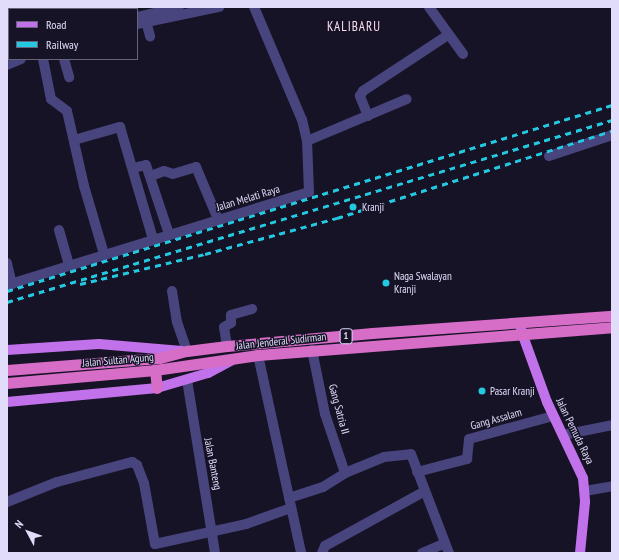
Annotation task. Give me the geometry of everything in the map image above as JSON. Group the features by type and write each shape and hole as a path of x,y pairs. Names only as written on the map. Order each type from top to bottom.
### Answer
{"highway":[{"name":"Jalan Jenderal Sudirman","path":"232,360 258,355 521,328 612,316"},
{"name":"Jalan Jenderal Sudirman","path":"160,358 187,351 227,346 521,328 612,327"},
{"name":"Jalan Sultan Agung","path":"7,370 39,366 160,358"},
{"name":"Jalan Sultan Agung","path":"7,383 155,370 232,360"},
{"path":"155,370 157,388"}],"main road":[{"name":"Jalan Pemuda Raya","path":"521,328 553,416 581,471 585,491 580,553"},
{"name":"Jalan Jenderal Sudirman","path":"7,350 99,344 187,351"},
{"name":"Jalan Jenderal Sudirman","path":"7,402 157,388 187,380 232,360"}],"street":[{"path":"140,21 178,7"},
{"path":"140,21 219,7"},
{"name":"Jalan Melati Raya","path":"10,284 309,192 307,141 297,106 254,7"},
{"path":"429,7 463,54"},
{"path":"140,21 150,36"},
{"path":"368,116 360,96 363,91 448,35"},
{"path":"7,65 18,60"},
{"path":"43,60 50,97 54,103 66,110 84,186 104,254"},
{"path":"64,60 69,77"},
{"path":"307,141 407,99"},
{"path":"74,140 118,127 133,168 153,239"},
{"path":"548,156 612,135"},
{"path":"133,168 145,164 151,176 169,234"},
{"path":"151,176 164,171 172,174 196,167 218,219"},
{"path":"59,230 69,266"},
{"path":"7,263 10,284"},
{"path":"172,291 177,322 187,351"},
{"path":"227,346 224,328 231,323 231,315 252,309"},
{"name":"Gang Satria II","path":"312,350 325,414 345,473"},
{"path":"258,355 301,553"},
{"name":"Jalan Banteng","path":"187,380 215,553"},
{"name":"Gang Assalam","path":"417,472 467,459 469,439 553,416"},
{"path":"563,435 612,425"},
{"path":"7,502 57,482 132,462 137,465 144,483 156,549 211,530 246,524 323,487 345,473 384,457 410,454 449,553"},
{"path":"585,491 612,486"},
{"path":"322,553 325,546 425,491"},
{"path":"422,553 445,543"}],"railway":[{"path":"7,291 612,105"},
{"path":"7,302 612,120"},
{"path":"80,284 205,254 337,218 612,131"}],"place":[{"name":"Kranji","path":"353,207"},
{"name":"Naga Swalayan Kranji","path":"386,283"},
{"name":"Pasar Kranji","path":"482,391"}],"district":[{"name":"KALIBARU","path":"354,27"}]}
